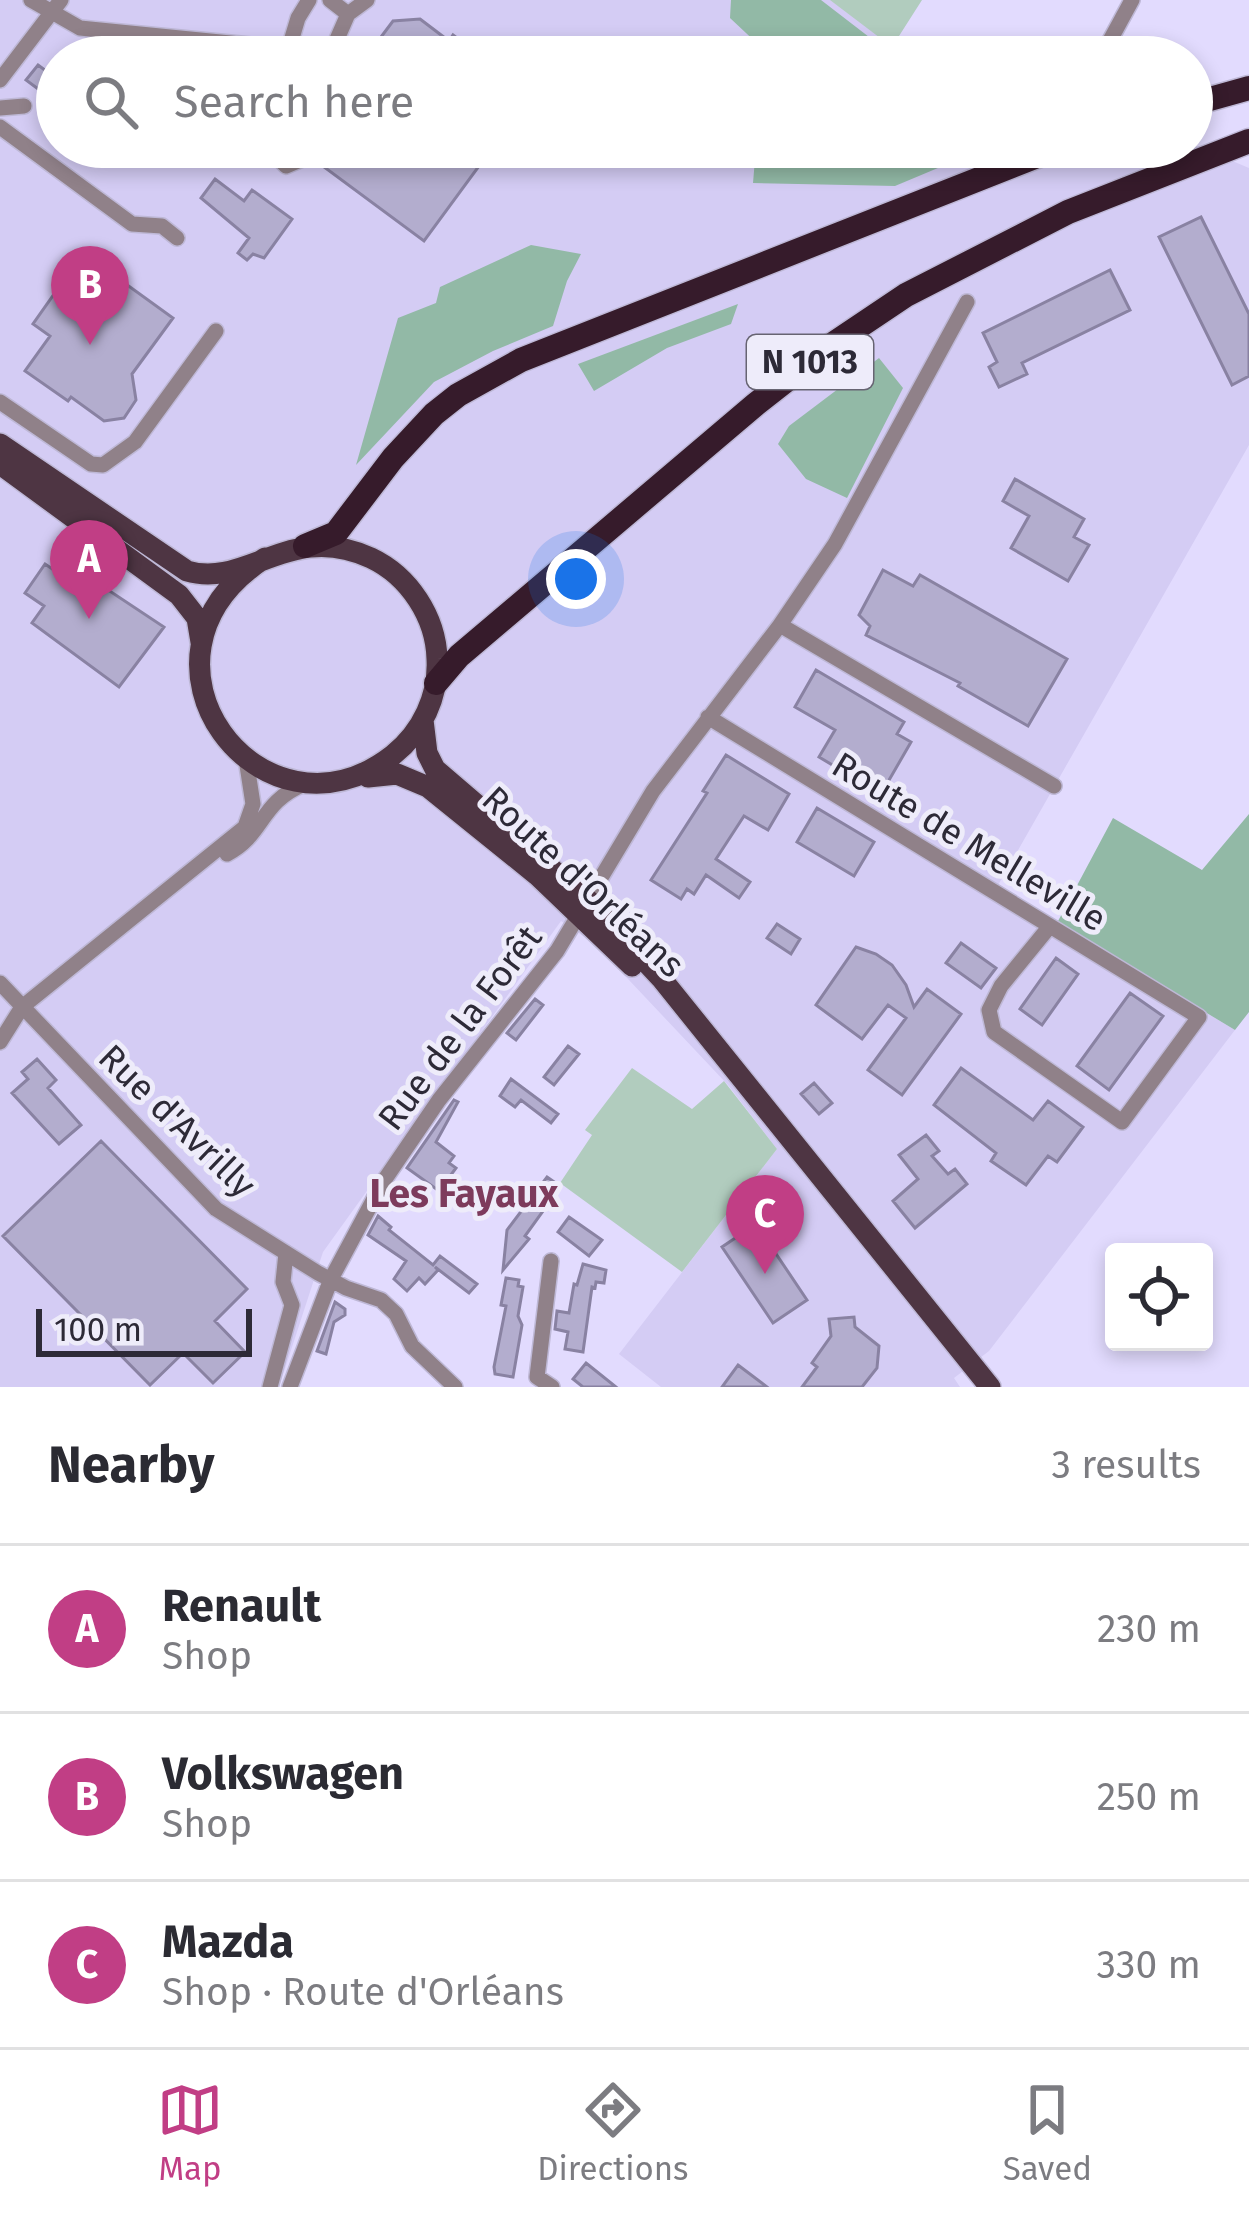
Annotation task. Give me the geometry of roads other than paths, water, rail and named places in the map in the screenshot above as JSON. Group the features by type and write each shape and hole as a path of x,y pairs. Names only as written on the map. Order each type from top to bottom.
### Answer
{"highway":[{"path":"1213,98 1249,88"},
{"name":"N 1013","path":"1213,155 1249,141"},
{"path":"305,546 336,533 411,435 434,414 521,360 1007,168"},
{"name":"N 1013","path":"436,683 459,656 830,346 906,295 1067,212 1180,168"}],"main road":[{"path":"0,444 172,563 196,574 231,571 266,557 305,546 354,550 404,582 434,634 436,683 423,720 404,746 378,767 348,779 307,783 246,759 220,732 204,698 199,661 202,642 224,592 242,572 266,557"},
{"path":"0,464 179,596 197,618 202,642"},
{"name":"Route d'Orléans","path":"423,720 427,753 435,770 661,977 990,1387"},
{"name":"Route d'Orléans","path":"348,779 397,774 428,788 585,908"}],"street":[{"path":"31,0 57,5 80,28 160,36"},
{"path":"293,36 309,0"},
{"path":"330,0 348,14"},
{"path":"339,36 348,14 367,0"},
{"path":"1112,36 1132,0"},
{"path":"0,80 57,5"},
{"path":"0,108 24,106"},
{"path":"0,127 36,153"},
{"path":"56,168 132,224 162,226 177,238"},
{"name":"Rue de la Forêt","path":"290,1387 331,1280 383,1182 439,1100 557,951 653,791 780,625 835,544 967,302"},
{"path":"0,401 92,464 104,465 135,442 216,331"},
{"path":"780,625 1054,786"},
{"name":"Route de Melleville","path":"708,716 1199,1017 1122,1121 994,1032 988,1010 1001,986 1050,926"},
{"path":"0,1042 22,1007 231,842 251,816 253,793 246,759"},
{"path":"197,866 245,843 275,800 307,783"},
{"name":"Rue d'Avrilly","path":"0,983 216,1209 331,1280 381,1300 396,1314 412,1346 455,1387"},
{"path":"270,1387 292,1305 283,1282 286,1253"},
{"path":"551,1261 538,1377 552,1387"}],"place":[{"name":"Volkswagen","path":"90,345"},
{"name":"Renault","path":"89,619"},
{"name":"Mazda","path":"765,1274"}],"district":[{"name":"Les Fayaux","path":"464,1194"}]}
